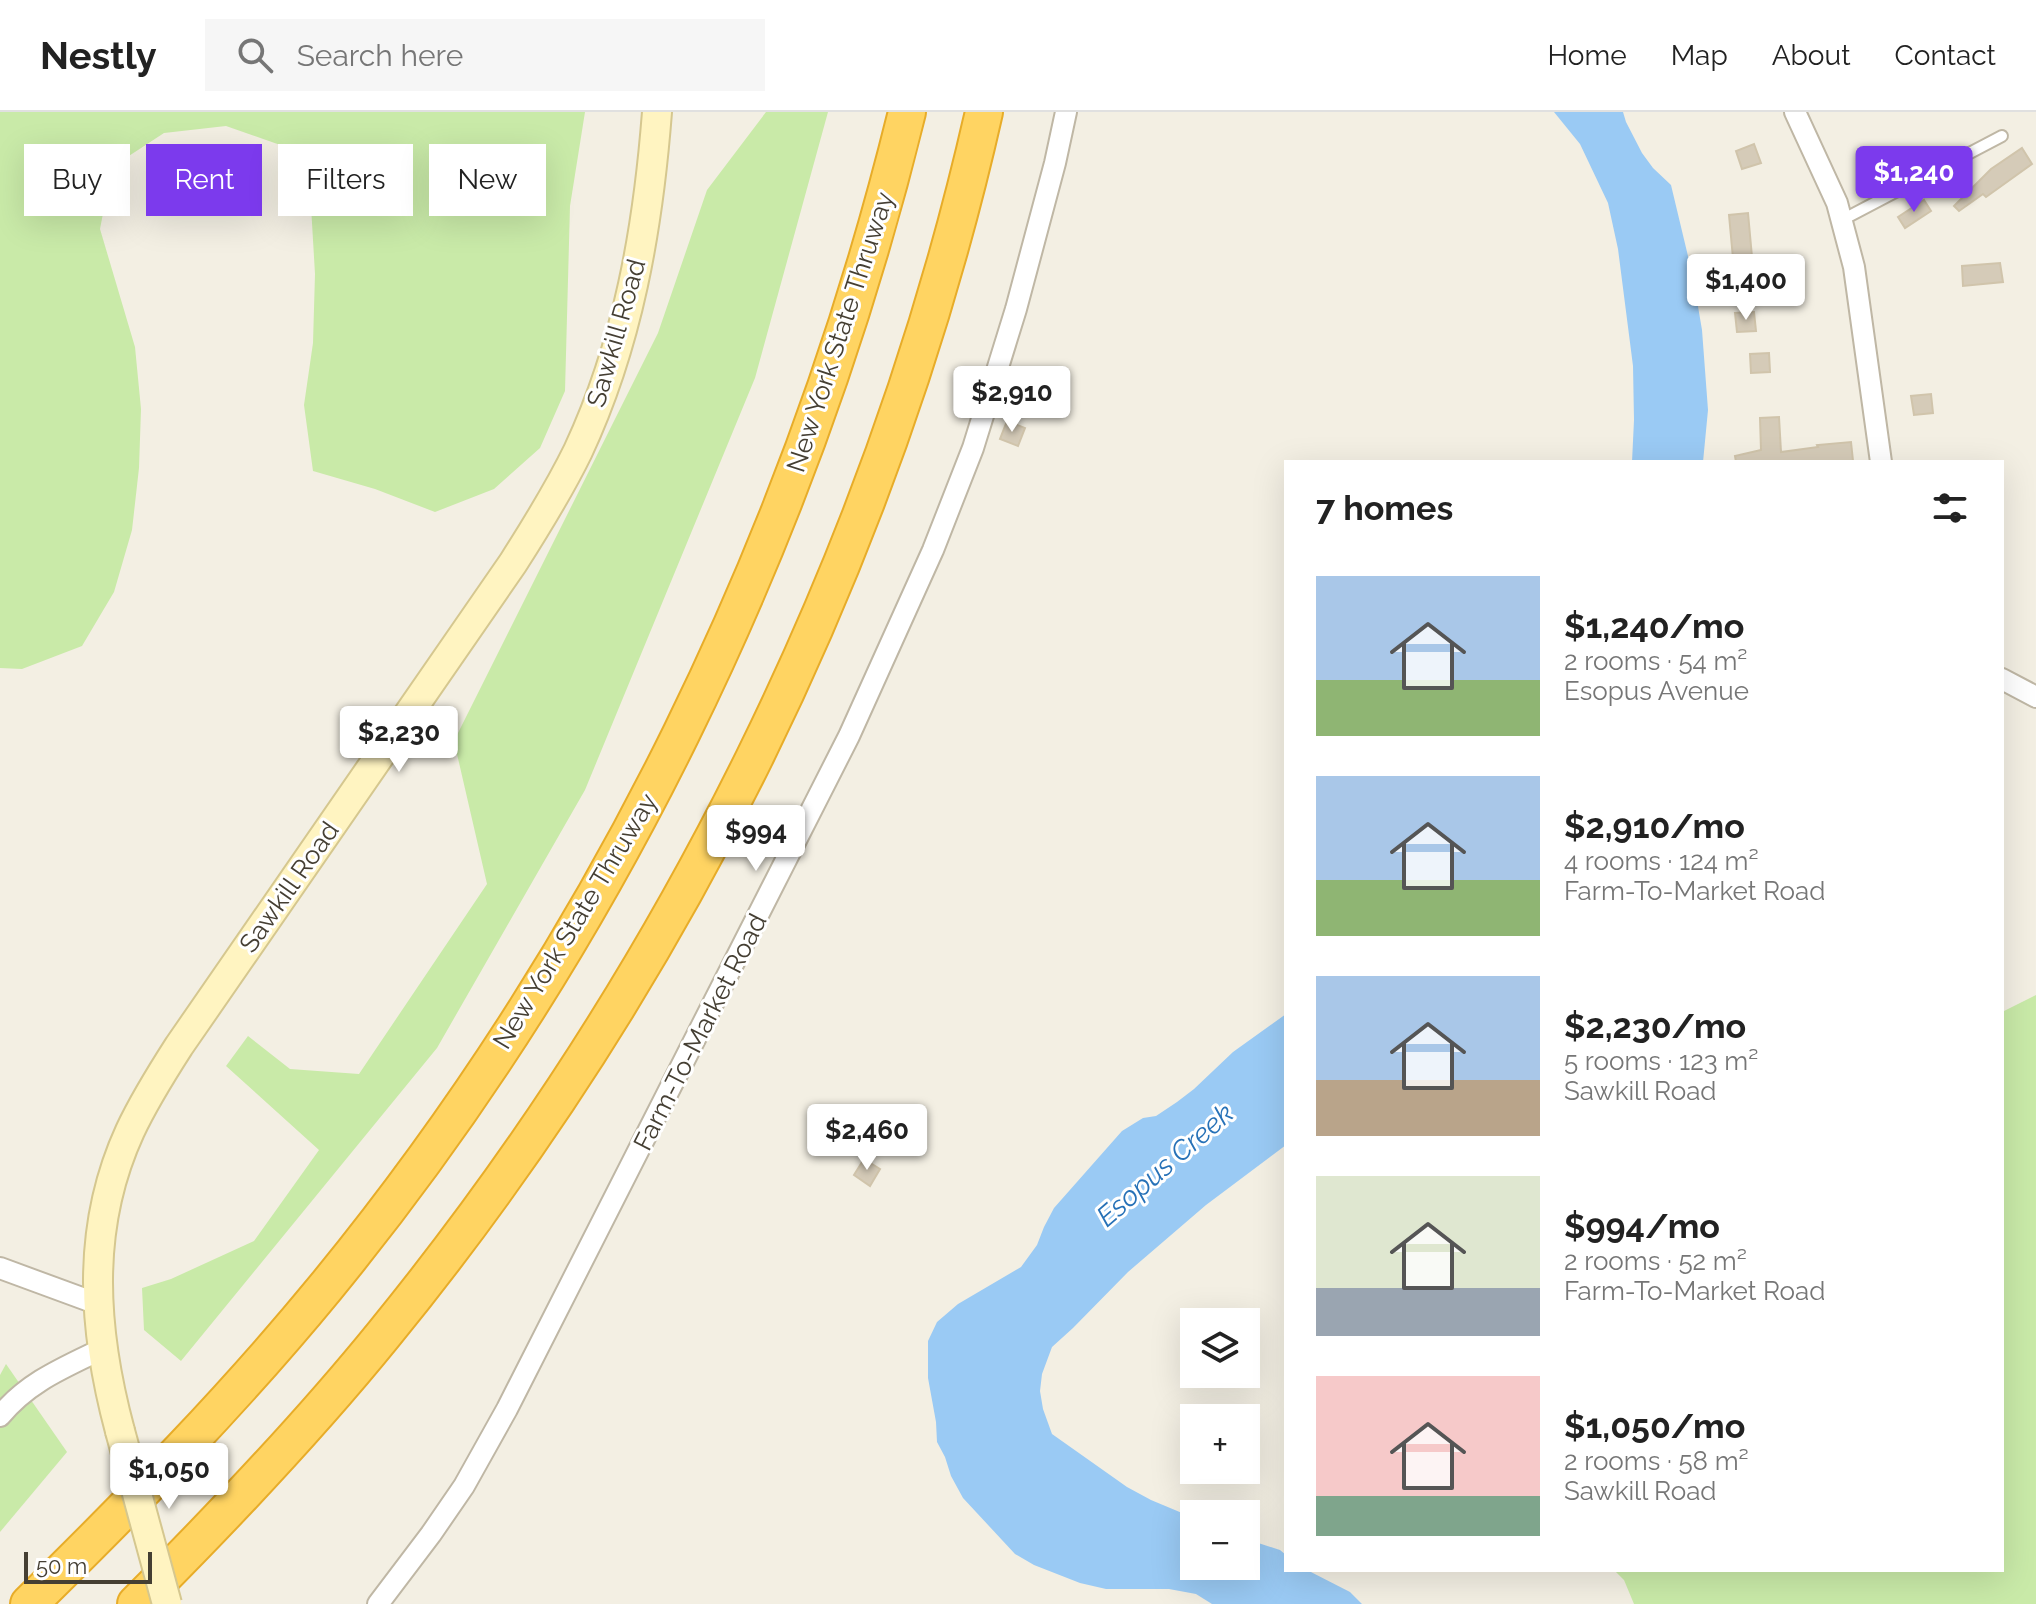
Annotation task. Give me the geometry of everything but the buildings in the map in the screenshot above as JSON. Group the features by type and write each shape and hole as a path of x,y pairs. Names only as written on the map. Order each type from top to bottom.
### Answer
{"highway":[{"name":"New York State Thruway","path":"29,1604 195,1436 327,1285 406,1184 476,1084 546,977 594,896 640,815 691,713 772,531 858,293 907,112"},
{"path":"136,1604 261,1476 347,1379 435,1270 539,1126 610,1018 675,909 778,707 862,509 930,315 984,112"}],"street":[{"name":"Sawkill Road","path":"167,1604 120,1431 102,1349 98,1304 99,1251 107,1200 120,1155 142,1108 179,1046 513,563 537,527 577,452 609,374 623,330 649,196 657,112"},
{"name":"Farm-To-Market Road","path":"378,1604 464,1486 507,1409 849,736 933,550 973,448 1016,309 1066,112"},
{"path":"1799,115 1837,203 1854,267 1881,460"},
{"path":"2004,680 2036,697"},
{"path":"0,1268 98,1304"},
{"path":"0,1416 12,1401 36,1382 102,1349"}],"lane":[{"path":"1842,220 2002,136"}],"green space":[{"path":"0,112 585,112 570,206 565,391 540,448 494,489 435,512 375,489 313,471 304,405 313,343 315,274 312,216 413,216 413,144 278,144 226,126 164,133 130,155 130,144 24,144 24,216 103,216 100,229 135,347 141,409 139,468 132,530 114,592 82,646 22,669 0,668"},
{"path":"766,112 828,112 755,378 585,790 437,1048 181,1361 144,1330 142,1288 171,1279 254,1241 319,1150 226,1066 248,1036 290,1069 359,1074 487,884 454,741 658,333 707,190"},
{"path":"2036,995 2036,1604 1634,1604 1624,1580 1616,1572 2004,1572 2004,1011"},
{"path":"6,1364 67,1452 0,1532 0,1375"}],"water":[{"path":"1554,112 1623,112 1642,153 1671,185 1702,330 1708,410 1703,460 1632,460 1633,366 1618,249 1608,203 1580,144"},
{"name":"Esopus Creek","path":"1284,1015 1284,1146 1206,1205 1128,1272 1052,1347 1042,1374 1040,1391 1043,1409 1052,1434 1127,1487 1180,1512 1180,1580 1260,1580 1260,1544 1284,1553 1284,1572 1311,1572 1350,1592 1362,1604 1212,1604 1196,1594 1169,1589 1106,1589 1080,1583 1015,1554 963,1498 937,1442 928,1378 928,1341 937,1322 958,1304 1021,1267 1037,1245 1054,1208 1122,1131 1143,1118 1156,1116 1194,1089 1233,1052"}]}
